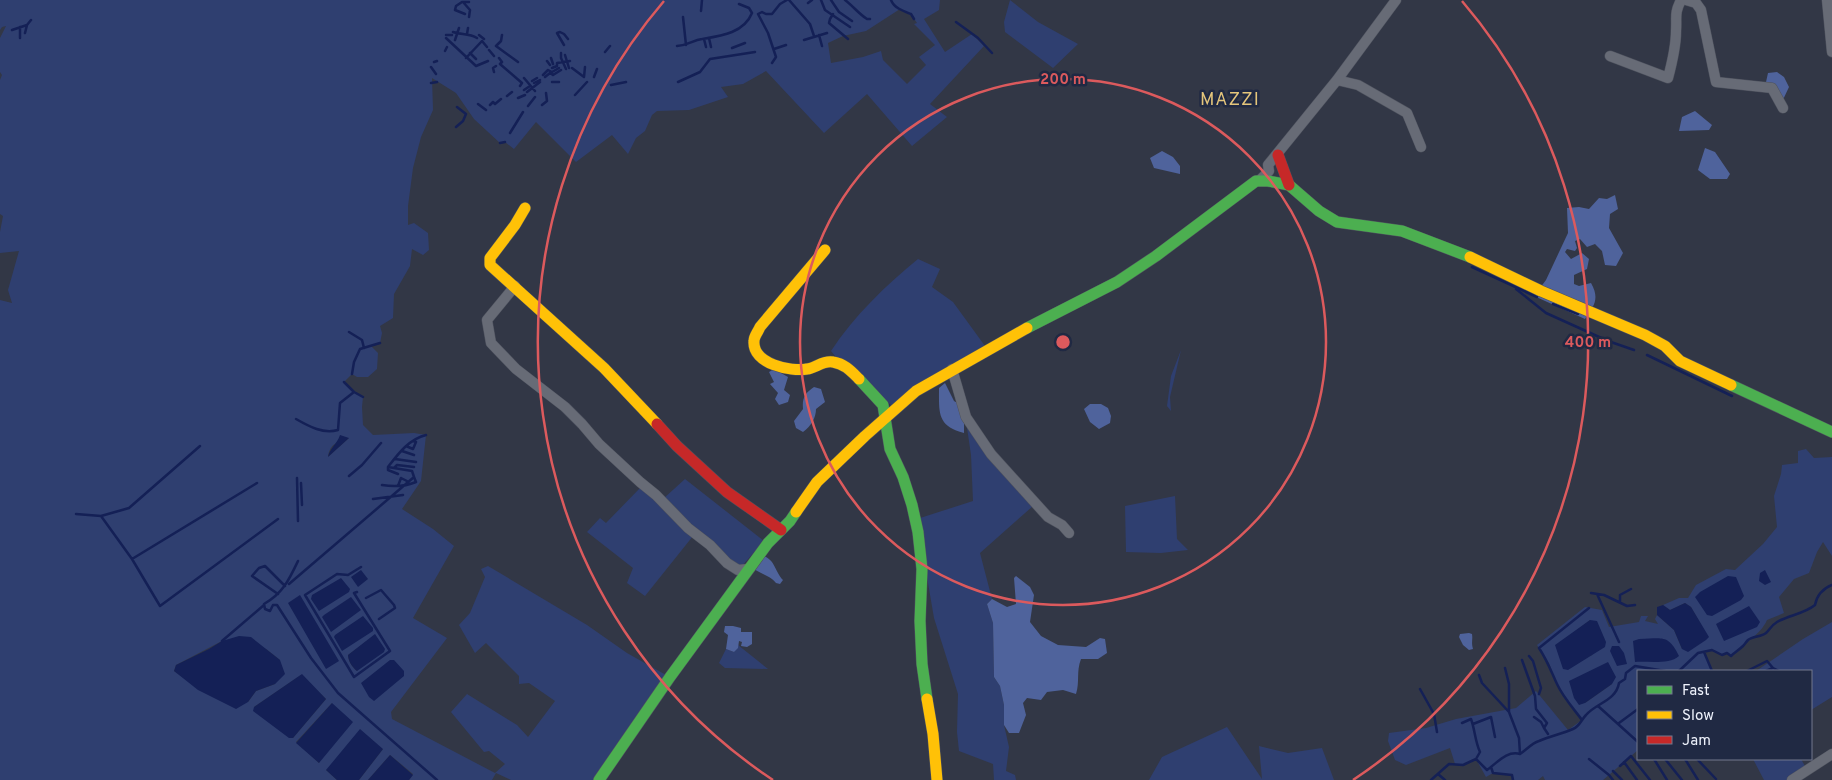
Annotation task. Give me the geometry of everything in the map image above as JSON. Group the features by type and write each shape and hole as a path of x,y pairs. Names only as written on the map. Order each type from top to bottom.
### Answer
{"street":[{"path":"599,780 670,677 748,570 768,543 790,521 817,482 916,390 1049,316 1117,282 1156,256 1249,185 1260,180 1269,171 1268,165 1337,80 1396,0"},
{"path":"1610,56 1668,78 1673,58 1676,31 1675,12 1681,0"},
{"path":"1686,0 1696,3 1701,10 1716,82 1772,88 1783,108"},
{"path":"1827,0 1832,52"},
{"path":"1337,80 1358,85 1406,113 1421,147"},
{"path":"1278,155 1289,185 1319,211 1337,222 1402,231 1478,260 1541,291 1645,335 1665,346 1680,362 1832,432"},
{"path":"1260,180 1289,185"},
{"path":"525,208 515,225 490,258 490,265 604,368 638,402 677,446 727,492 781,530"},
{"path":"825,250 760,327 755,338 754,347 759,356 767,362 790,369 809,369 826,361 842,364 883,405 890,449 903,477 918,532 922,569 920,621 922,664 932,734 936,780"},
{"path":"515,286 487,320 491,343 516,369 565,407 600,444 656,495 688,528 710,545 726,563 738,570 748,570"},
{"path":"952,369 966,417 982,441 999,464 1048,517 1062,525 1069,533"},
{"path":"1792,780 1832,754"}],"shaded area":[{"path":"0,0 940,0 939,10 924,19 945,52 972,34 984,46 930,104 947,117 912,146 867,94 824,133 766,71 743,84 721,87 728,97 689,110 657,111 652,115 645,131 636,138 628,154 612,135 576,162 536,122 514,149 505,142 500,143 474,119 456,93 432,78 433,110 421,137 413,168 408,206 408,225 414,223 428,233 429,250 423,255 412,249 410,266 394,294 393,318 380,326 382,333 380,343 371,346 378,353 377,369 368,377 357,377 352,374 344,382 354,392 363,397 363,425 373,435 414,433 426,435 421,481 402,509 433,529 454,546 413,618 447,638 391,712 392,719 495,773 505,764 489,751 484,752 451,712 467,694 517,725 528,737 555,701 529,683 519,684 519,676 486,643 475,653 459,625 470,613 485,577 481,569 488,566 587,625 627,653 666,675 594,780 511,780 496,773 492,780 409,780 413,774 390,755 368,780 359,780 383,749 326,770 337,780 0,780 0,300 12,303 8,290 19,251 0,253 0,232 3,216 0,214 0,80 2,75 0,72 0,38 6,26 0,30","holes":["900,9 911,14 917,23 914,24 935,45 919,57 926,65 907,84 883,60 881,51 863,57 831,63 828,43 843,36 866,31","349,438 328,456 333,446 341,440","375,635 357,671 348,655","222,641 266,649 280,660 275,684 256,691 248,702 184,678 174,671 176,665","301,675 326,699 293,738 254,711 254,707","332,703 319,763 296,742"]},
{"path":"1010,0 1038,22 1078,44 1053,68 1005,32 1004,22"},
{"path":"1777,72 1784,77 1789,87 1781,104 1775,101 1766,82 1768,73"},
{"path":"1695,111 1712,125 1709,130 1679,131 1682,117"},
{"path":"1705,148 1715,152 1730,174 1727,179 1710,179 1698,170"},
{"path":"1162,151 1173,157 1180,166 1180,174 1154,168 1150,158"},
{"path":"1615,195 1618,209 1610,214 1609,228 1623,253 1616,266 1605,265 1602,251 1595,244 1587,247 1580,239 1575,241 1577,248 1575,251 1567,249 1565,252 1571,259 1582,253 1589,259 1587,269 1574,275 1574,284 1579,286 1591,283 1594,289 1595,302 1585,319 1534,296 1546,280 1568,233 1567,208 1579,207 1589,209 1599,198 1607,199"},
{"path":"918,259 940,269 932,287 953,302 985,346 891,405 840,362 831,351 871,302"},
{"path":"1181,350 1170,397 1171,411 1167,406 1171,376"},
{"path":"774,369 788,377 784,390 790,395 788,402 779,405 775,399 778,393 770,384 774,382 769,372"},
{"path":"945,383 954,401 959,404 964,418 964,433 949,427 941,417 939,388"},
{"path":"814,387 821,389 825,402 816,409 812,422 803,432 796,428 794,421 803,409 805,396"},
{"path":"1090,404 1101,404 1108,408 1111,416 1110,423 1099,429 1090,422 1084,409"},
{"path":"966,421 1033,506 980,553 992,599 987,604 993,623 994,677 1000,686 1004,705 1004,725 1009,747 1006,771 1015,775 1016,780 994,780 993,764 959,751 957,732 958,694 934,618 917,519 973,501 971,455"},
{"path":"340,435 349,438 328,457 330,451"},
{"path":"1806,449 1814,458 1832,457 1832,556 1823,542 1809,573 1794,579 1779,597 1784,613 1767,620 1756,635 1731,656 1727,653 1722,655 1712,650 1704,652 1712,670 1637,670 1637,751 1603,780 1545,780 1543,776 1538,780 1514,780 1512,775 1493,773 1486,777 1476,759 1463,765 1455,764 1450,748 1406,765 1395,760 1388,741 1389,733 1426,728 1456,719 1516,708 1536,691 1568,730 1582,720 1556,683 1549,663 1537,645 1585,607 1602,610 1609,627 1639,622 1641,616 1648,616 1645,621 1658,624 1655,619 1657,615 1674,630 1682,649 1708,637 1691,607 1685,603 1670,610 1663,605 1679,598 1688,598 1696,585 1726,569 1735,570 1763,544 1777,527 1774,496 1782,465 1798,463 1798,451","holes":["1590,620 1592,656 1577,630","1608,663 1612,684 1585,703"]},
{"path":"685,479 764,541 741,567 728,561 663,499"},
{"path":"641,487 693,536 645,596 627,583 633,568 587,532 600,518 606,523"},
{"path":"1175,496 1177,539 1188,550 1161,553 1126,552 1125,506"},
{"path":"763,556 770,560 783,580 780,584 753,568"},
{"path":"361,570 368,579 358,587 351,577"},
{"path":"1765,570 1771,582 1765,585 1759,581 1760,573"},
{"path":"1016,576 1030,587 1034,595 1030,622 1041,636 1058,645 1086,647 1100,638 1105,639 1107,653 1098,659 1081,659 1076,694 1063,690 1047,692 1041,700 1027,698 1023,703 1026,715 1019,733 1009,733 1004,725 1004,705 1000,686 994,677 993,623 987,604 992,599 1007,607 1016,604 1014,578"},
{"path":"1728,576 1736,577 1744,596 1741,600 1712,616 1707,615 1695,597 1700,592"},
{"path":"341,578 350,589 349,592 319,611 311,599 312,595"},
{"path":"300,595 339,661 326,669 288,603"},
{"path":"351,597 361,610 331,632 322,617"},
{"path":"1685,603 1691,607 1709,637 1688,652 1682,649 1674,630 1657,615 1657,607 1663,605 1670,610"},
{"path":"1749,606 1760,622 1757,627 1724,641 1716,624"},
{"path":"363,616 373,628 373,631 342,651 334,637 335,635"},
{"path":"1590,620 1597,621 1606,642 1605,647 1568,670 1563,669 1555,645"},
{"path":"1832,622 1832,697 1812,709 1812,670 1757,670"},
{"path":"725,626 741,628 741,632 752,632 752,644 747,647 741,646 742,642 739,641 738,648 734,652 726,649 728,635 724,632"},
{"path":"375,634 385,649 384,652 357,671 351,664 348,655"},
{"path":"1460,634 1472,634 1473,649 1469,650 1463,645 1459,637"},
{"path":"239,636 251,637 280,660 285,674 275,684 256,691 248,702 236,709 198,690 174,671 176,665 222,641"},
{"path":"1639,639 1663,639 1671,644 1679,656 1664,662 1635,662 1633,641"},
{"path":"738,645 768,669 725,668 719,663 726,649 734,652"},
{"path":"1612,646 1619,646 1624,653 1627,664 1617,666 1610,651"},
{"path":"390,660 394,660 404,671 404,676 374,701 369,697 361,683"},
{"path":"1608,662 1616,677 1612,684 1585,703 1579,705 1574,698 1569,681"},
{"path":"302,674 326,699 293,738 289,738 253,711 254,707"},
{"path":"332,703 353,722 319,763 296,743"},
{"path":"1227,727 1262,779 1259,746 1288,753 1322,748 1334,780 1149,780 1162,757"},
{"path":"360,729 383,749 359,780 337,780 326,770"},
{"path":"390,755 413,775 409,780 368,780"},
{"path":"1754,760 1802,760 1806,768 1787,780 1764,780"}],"waterway":[{"path":"701,11 702,0"},
{"path":"772,63 776,57 768,33 758,14 762,12 772,14 780,4 787,0"},
{"path":"789,0 810,24 814,36"},
{"path":"808,3 812,0"},
{"path":"821,0 825,10 850,27"},
{"path":"831,0 839,12 852,21"},
{"path":"845,0 864,17 870,19"},
{"path":"891,0 897,7 911,14 914,19"},
{"path":"465,14 455,10 456,6 462,2 469,2"},
{"path":"463,2 470,10 469,17"},
{"path":"677,46 724,35 738,29 748,20 752,13 749,8 739,4"},
{"path":"833,14 829,23 848,39"},
{"path":"683,17 686,45"},
{"path":"12,30 27,25 31,20"},
{"path":"956,22 978,38 992,53"},
{"path":"25,33 27,25"},
{"path":"20,27 20,38"},
{"path":"455,40 459,28"},
{"path":"467,34 468,28"},
{"path":"453,32 477,38"},
{"path":"564,45 557,33 564,34 568,39"},
{"path":"804,40 827,33"},
{"path":"446,35 452,35"},
{"path":"479,35 484,39"},
{"path":"502,35 501,41 496,46 518,62"},
{"path":"819,35 822,46"},
{"path":"446,38 476,66 488,61"},
{"path":"709,38 711,47"},
{"path":"704,39 706,47"},
{"path":"466,58 482,41 487,47"},
{"path":"732,48 745,43"},
{"path":"774,49 786,45"},
{"path":"605,52 610,46"},
{"path":"445,51 447,47"},
{"path":"489,50 494,56"},
{"path":"678,82 700,72 710,59 755,52"},
{"path":"470,53 476,59"},
{"path":"561,53 566,69"},
{"path":"565,55 569,68"},
{"path":"499,58 502,62 500,64 522,83 520,86"},
{"path":"551,58 553,64"},
{"path":"547,61 550,65"},
{"path":"552,68 557,66 557,63 570,61"},
{"path":"494,72 493,68 496,66"},
{"path":"431,67 436,74"},
{"path":"572,68 584,77 585,67"},
{"path":"543,75 548,70 552,72 559,68"},
{"path":"594,77 597,69"},
{"path":"545,77 550,73 553,75 561,70"},
{"path":"524,78 535,91"},
{"path":"532,81 537,78"},
{"path":"534,83 540,80"},
{"path":"431,83 437,82"},
{"path":"527,92 540,82"},
{"path":"552,82 559,82"},
{"path":"575,95 587,82"},
{"path":"611,85 626,82"},
{"path":"524,90 530,86"},
{"path":"507,96 512,92"},
{"path":"542,105 547,101 546,93"},
{"path":"518,98 525,95"},
{"path":"528,106 535,97"},
{"path":"490,105 493,102 495,104 501,99"},
{"path":"478,104 486,110"},
{"path":"456,127 463,121 466,114 457,107"},
{"path":"510,133 523,112"},
{"path":"500,143 505,142"},
{"path":"1472,267 1537,297"},
{"path":"1516,289 1546,313 1608,341 1634,350"},
{"path":"1553,304 1578,314"},
{"path":"349,332 362,340 364,348"},
{"path":"352,374 354,362 360,349 380,343"},
{"path":"1647,355 1732,396"},
{"path":"344,382 354,392 363,397"},
{"path":"296,419 311,427 322,430 338,430 340,403 354,392"},
{"path":"398,474 388,470 388,467 409,443 426,435"},
{"path":"406,446 413,449 416,442 413,441"},
{"path":"349,476 362,465 381,443"},
{"path":"76,514 101,516 129,508 200,446"},
{"path":"402,451 414,455"},
{"path":"395,459 416,462"},
{"path":"394,468 397,465 414,467"},
{"path":"289,584 414,477 412,471 388,467"},
{"path":"382,485 407,485 416,482 414,477"},
{"path":"297,478 298,521"},
{"path":"398,486 401,478 407,481 407,484"},
{"path":"101,516 132,559 257,483"},
{"path":"301,483 302,505"},
{"path":"373,499 403,495"},
{"path":"132,559 160,606 278,519"},
{"path":"298,561 285,586 271,600 264,604 265,609 270,611 273,605 277,605 311,658 338,693 437,780"},
{"path":"278,594 252,576 259,568 265,566 285,586"},
{"path":"357,592 354,593 390,651 354,677 305,595 337,574 348,575 361,567"},
{"path":"1680,670 1698,653 1712,650 1722,655 1727,653 1731,656 1748,640 1766,633 1777,622 1811,608 1815,605 1820,593 1832,585"},
{"path":"1620,602 1620,595 1631,589"},
{"path":"366,598 381,590 394,605 395,608 379,619"},
{"path":"1591,593 1604,595 1627,606 1635,605"},
{"path":"1597,594 1619,642"},
{"path":"222,641 264,605"},
{"path":"1582,720 1562,693 1539,648 1589,608"},
{"path":"1704,652 1712,670"},
{"path":"1529,656 1533,661 1541,688 1539,694"},
{"path":"1522,660 1535,696 1536,709 1547,723 1544,728 1548,734"},
{"path":"1749,670 1767,661 1777,670"},
{"path":"1431,780 1449,764 1463,765 1476,759 1487,770 1506,755 1520,754 1536,742 1569,731 1579,725 1590,711 1610,698 1619,683 1625,679 1626,673 1635,666 1659,670"},
{"path":"1505,668 1509,684 1509,712 1519,738 1520,754"},
{"path":"1768,670 1773,668"},
{"path":"1479,675 1482,683 1509,712"},
{"path":"1420,689 1434,714 1437,732"},
{"path":"1598,706 1637,741"},
{"path":"1619,723 1637,710"},
{"path":"1473,724 1491,717 1495,737"},
{"path":"1534,717 1541,722 1544,728"},
{"path":"1462,723 1471,719 1480,752 1476,759"},
{"path":"1620,766 1631,756 1650,780"},
{"path":"1589,759 1613,780"},
{"path":"1655,760 1667,780"},
{"path":"1666,760 1682,780"},
{"path":"1686,760 1698,780"},
{"path":"1698,760 1716,779"},
{"path":"1624,762 1637,780"},
{"path":"1491,767 1493,773 1512,775 1513,780"},
{"path":"1613,771 1622,780"},
{"path":"1438,774 1445,780"}],"traffic: fast":[{"path":"1027,328 1117,282 1156,256 1256,181 1289,185 1319,211 1337,222 1402,231 1470,257"},
{"path":"859,379 883,405 890,449 903,477 918,532 922,569 920,621 922,664 927,699"},
{"path":"1731,385 1832,432"},
{"path":"599,780 670,677 768,543 790,521 796,512"}],"traffic: slow":[{"path":"525,208 515,225 490,258 490,265 604,368 657,424"},
{"path":"825,250 760,327 754,339 755,349 759,356 766,361 783,368 800,370 826,362 833,362 844,366 859,379"},
{"path":"1470,257 1541,291 1645,335 1665,346 1680,361 1731,385"},
{"path":"796,512 817,482 916,391 1027,328"},
{"path":"927,699 933,734 937,780"}],"traffic: jam":[{"path":"1278,155 1289,185"},
{"path":"657,424 677,446 727,492 781,530"}],"district":[{"name":"MAZZI","path":"1230,100"}]}
